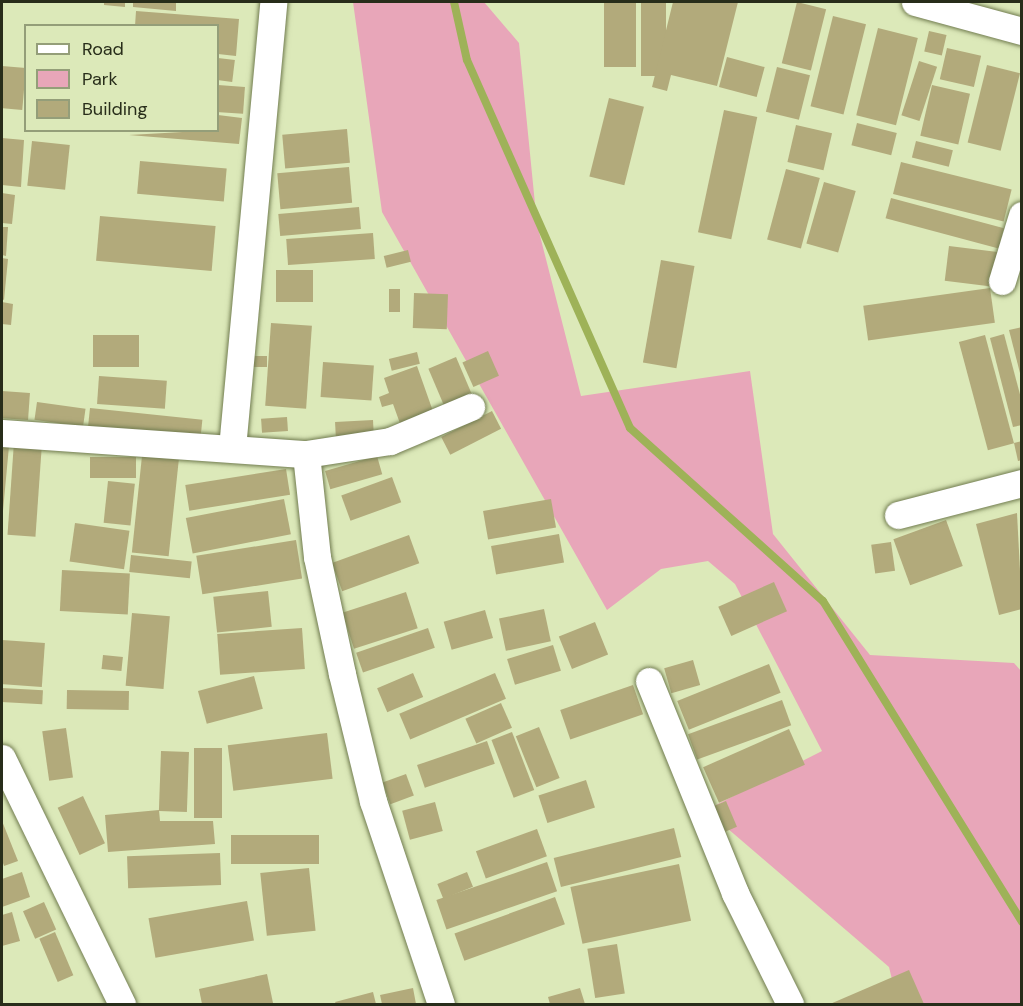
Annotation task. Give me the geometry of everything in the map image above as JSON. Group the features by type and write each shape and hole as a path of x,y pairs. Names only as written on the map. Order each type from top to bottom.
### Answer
{"street":[{"path":"232,448 273,2"},
{"path":"915,2 1022,31"},
{"path":"1002,281 1022,215"},
{"path":"2,433 306,454 390,441 471,406"},
{"path":"306,454 317,557 350,709 373,801 441,1005"},
{"path":"898,516 1022,483"},
{"path":"649,681 735,893 790,1005"},
{"path":"2,758 122,1005"}],"green space":[{"path":"353,2 484,2 519,43 537,224 581,396 750,371 773,534 870,655 1014,663 1021,671 1021,1004 898,1004 889,967 706,810 822,751 735,584 708,561 661,569 607,610 382,212"}],"building":[{"path":"104,2 125,2 125,7 104,5"},
{"path":"133,2 176,2 176,11 133,7"},
{"path":"604,2 636,2 636,67 604,67"},
{"path":"641,2 666,2 666,76 641,76"},
{"path":"673,2 738,2 717,86 671,75 667,91 652,87"},
{"path":"797,2 826,9 811,70 782,63"},
{"path":"136,11 239,19 236,56 219,54 219,24 135,24"},
{"path":"833,16 866,24 843,114 811,106"},
{"path":"878,28 918,38 896,125 856,115"},
{"path":"929,31 947,35 942,56 924,51"},
{"path":"947,48 981,56 974,87 940,79"},
{"path":"727,57 765,67 757,97 719,87"},
{"path":"219,58 235,60 232,82 219,80"},
{"path":"919,61 937,67 919,121 901,115"},
{"path":"987,65 1020,73 1001,151 968,143"},
{"path":"2,66 24,68 22,110 2,108"},
{"path":"777,67 810,75 799,120 766,112"},
{"path":"219,85 245,87 243,114 219,112"},
{"path":"932,85 970,94 958,144 920,136"},
{"path":"609,98 644,107 624,185 589,177"},
{"path":"724,110 757,117 731,239 698,232"},
{"path":"219,115 242,118 239,144 129,135 219,132"},
{"path":"857,123 897,133 891,155 851,145"},
{"path":"796,125 832,133 824,170 787,162"},
{"path":"347,129 350,163 285,169 282,135"},
{"path":"2,138 24,140 21,187 2,185"},
{"path":"32,141 70,145 65,190 27,186"},
{"path":"916,141 953,150 949,167 912,157"},
{"path":"140,161 227,169 224,201 137,194"},
{"path":"901,162 1012,190 1004,222 893,194"},
{"path":"349,167 352,203 280,209 277,173"},
{"path":"786,169 820,178 801,249 767,240"},
{"path":"824,182 856,191 838,253 806,244"},
{"path":"2,193 15,195 12,224 2,223"},
{"path":"891,198 1004,228 999,249 886,218"},
{"path":"359,207 361,229 280,236 278,214"},
{"path":"100,216 216,226 212,271 96,261"},
{"path":"2,227 8,227 6,256 2,255"},
{"path":"373,233 375,259 288,265 286,239"},
{"path":"949,246 1000,252 995,287 945,281"},
{"path":"408,250 411,262 387,268 384,256"},
{"path":"2,258 8,259 4,300 2,299"},
{"path":"661,260 694,266 676,368 643,362"},
{"path":"276,270 313,270 313,302 276,302"},
{"path":"990,288 995,323 868,340 863,306"},
{"path":"389,289 400,289 400,312 389,312"},
{"path":"414,293 448,294 447,329 413,328"},
{"path":"2,302 13,304 11,325 2,324"},
{"path":"271,323 312,326 306,409 265,406"},
{"path":"1022,327 1022,377 1021,377 1009,330"},
{"path":"1004,334 1022,402 1022,425 1013,427 990,338"},
{"path":"93,335 139,335 139,367 93,367"},
{"path":"985,335 1014,443 988,450 959,342"},
{"path":"488,351 499,376 473,387 462,362"},
{"path":"417,352 420,364 392,371 389,359"},
{"path":"252,356 267,356 267,367 252,367"},
{"path":"456,357 472,394 444,406 428,369"},
{"path":"323,362 374,366 371,400 321,397"},
{"path":"417,366 435,417 402,429 393,404 382,407 379,397 389,393 384,378"},
{"path":"99,376 167,381 165,409 97,404"},
{"path":"2,391 30,393 28,420 2,418"},
{"path":"37,402 86,409 83,427 34,420"},
{"path":"90,408 202,420 200,439 88,427"},
{"path":"492,411 501,429 450,455 441,437"},
{"path":"287,417 288,431 262,433 261,419"},
{"path":"373,420 374,439 336,441 335,422"},
{"path":"1022,441 1022,460 1018,461 1014,443"},
{"path":"14,442 42,444 35,537 8,535"},
{"path":"2,445 9,446 3,511 2,510"},
{"path":"142,456 179,460 169,556 132,552"},
{"path":"377,456 382,474 330,489 325,471"},
{"path":"90,457 136,457 136,478 90,478"},
{"path":"286,469 290,495 189,511 185,485"},
{"path":"392,477 401,502 350,521 341,495"},
{"path":"108,481 135,484 130,526 104,523"},
{"path":"284,499 291,534 193,553 186,518"},
{"path":"551,499 556,528 488,540 483,511"},
{"path":"1017,513 1022,609 999,615 976,524"},
{"path":"946,520 963,566 910,585 893,539"},
{"path":"75,523 129,531 124,569 70,562"},
{"path":"559,534 564,563 496,575 491,546"},
{"path":"409,535 419,563 342,591 332,563"},
{"path":"296,540 302,579 202,594 196,556"},
{"path":"891,542 895,571 875,574 871,545"},
{"path":"131,555 192,561 190,578 129,572"},
{"path":"62,570 130,574 128,615 60,611"},
{"path":"774,582 787,611 731,636 718,607"},
{"path":"268,591 272,627 217,633 213,597"},
{"path":"406,592 418,628 354,649 342,613"},
{"path":"544,609 551,641 506,651 499,619"},
{"path":"485,610 493,638 452,650 444,622"},
{"path":"132,613 170,616 163,689 126,686"},
{"path":"595,622 608,654 572,669 559,637"},
{"path":"302,628 305,669 220,675 217,634"},
{"path":"428,628 435,648 363,673 356,653"},
{"path":"2,640 45,643 42,687 2,684"},
{"path":"553,645 561,671 515,685 507,659"},
{"path":"103,655 123,657 121,671 102,669"},
{"path":"693,660 700,685 671,693 664,668"},
{"path":"769,664 781,693 689,730 677,701"},
{"path":"413,673 423,697 387,712 377,688"},
{"path":"495,673 506,699 410,739 399,714"},
{"path":"254,676 263,709 207,724 198,691"},
{"path":"633,685 643,714 570,739 560,710"},
{"path":"2,688 43,690 42,704 2,702"},
{"path":"67,690 129,691 129,710 67,709"},
{"path":"782,700 791,725 697,760 688,734"},
{"path":"501,703 512,728 476,744 465,719"},
{"path":"539,727 560,778 536,787 516,736"},
{"path":"66,728 73,778 49,781 42,731"},
{"path":"789,729 805,765 719,803 703,767"},
{"path":"512,732 534,790 514,798 491,740"},
{"path":"327,733 333,779 233,791 228,745"},
{"path":"487,741 495,764 425,788 417,765"},
{"path":"194,748 222,748 222,818 194,818"},
{"path":"161,751 189,752 187,812 159,811"},
{"path":"406,774 414,796 390,804 383,783"},
{"path":"586,780 595,808 547,823 538,795"},
{"path":"83,796 105,843 80,855 58,808"},
{"path":"726,801 737,827 724,832 713,806"},
{"path":"435,802 443,831 410,840 402,811"},
{"path":"159,810 160,821 213,821 215,844 108,852 105,815"},
{"path":"2,821 18,861 4,866 2,860"},
{"path":"674,828 681,857 561,887 554,858"},
{"path":"537,829 547,856 486,878 476,851"},
{"path":"231,835 319,835 319,864 231,864"},
{"path":"220,853 221,885 128,888 127,856"},
{"path":"547,862 557,891 446,929 436,900"},
{"path":"679,864 691,921 582,944 570,887"},
{"path":"309,868 316,931 267,936 260,873"},
{"path":"22,872 30,897 2,907 2,879"},
{"path":"467,872 473,887 443,899 437,884"},
{"path":"555,897 565,924 464,961 454,934"},
{"path":"247,901 254,940 155,958 149,918"},
{"path":"44,902 56,929 35,939 23,911"},
{"path":"12,912 20,941 2,946 2,915"},
{"path":"55,932 73,975 58,982 39,939"},
{"path":"617,944 625,993 595,998 587,949"},
{"path":"909,970 924,1004 830,1004"},
{"path":"267,974 273,1003 202,1004 199,989"},
{"path":"413,988 416,1004 382,1004 380,995"},
{"path":"580,988 585,1004 550,1004 548,997"},
{"path":"373,992 376,1004 336,1004 335,1002"}],"waterway":[{"path":"454,2 467,60 630,428 823,601 1022,922"}]}
